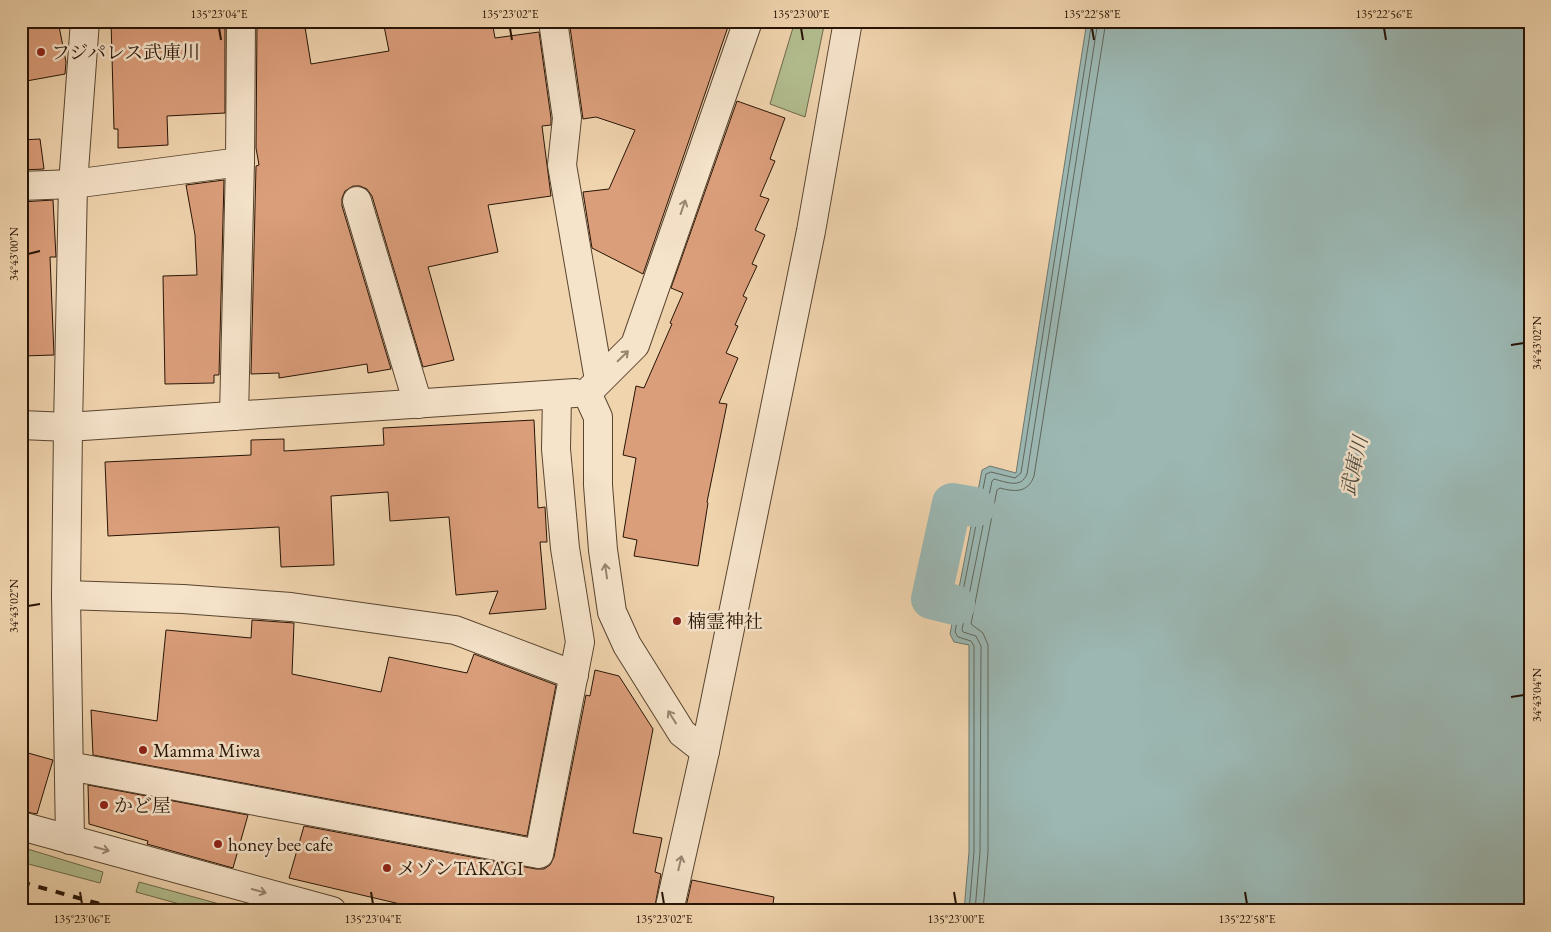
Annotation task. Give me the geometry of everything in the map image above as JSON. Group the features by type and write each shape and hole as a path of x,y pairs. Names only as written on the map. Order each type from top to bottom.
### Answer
{"street":[{"path":"70,840 66,595 68,427 73,184 85,21"},
{"path":"234,416 240,162 240,21"},
{"path":"553,21 566,118 562,165 598,417 598,485 603,550 612,612 626,645 682,733 705,751"},
{"path":"21,425 68,427 557,395 593,386 635,345 748,21"},
{"path":"669,911 705,751 811,231 848,21"},
{"path":"21,186 73,184 240,162"},
{"path":"357,201 418,404"},
{"path":"69,766 539,854 580,642 565,548 556,449 557,395"},
{"path":"66,595 183,598 290,607 454,630 574,675"},
{"path":"21,826 332,911"}],"green space":[{"path":"795,21 825,21 805,117 770,104"},
{"path":"21,847 103,872 100,883 21,862"},
{"path":"139,882 245,911 205,911 136,892"}],"water":[{"name":"武庫川","path":"1087,21 1530,21 1530,911 964,911 969,852 969,645 954,642 950,634 982,470 990,466 1016,473"}],"building":[{"name":"フジパレス武庫川","path":"21,21 58,21 66,62 65,74 21,82"},
{"path":"111,21 155,21 155,26 225,22 225,113 167,116 168,145 118,148 118,129 114,129"},
{"path":"257,21 304,21 311,64 389,51 383,21 492,21 495,38 539,32 551,118 551,125 542,126 551,196 488,205 498,252 428,267 454,360 423,367 372,196 367,189 353,186 345,191 342,198 342,206 391,369 368,373 367,364 279,378 279,373 251,374 256,166 259,165 256,148"},
{"path":"576,21 730,21 643,274 592,248 583,192 609,189 635,130 596,117 583,119 570,27 577,26"},
{"path":"737,101 785,118 770,159 775,161 760,196 769,199 755,230 765,235 752,264 757,266 743,296 747,298 735,325 738,326 726,353 738,358 719,403 727,404 707,502 698,566 634,556 637,540 623,537 636,458 623,455 636,386 644,388 672,324 670,323 683,293 671,288"},
{"path":"40,139 44,169 21,170 21,140"},
{"path":"224,180 219,375 214,375 214,383 165,384 163,276 197,275 195,235 186,185"},
{"path":"53,200 56,257 50,257 54,355 23,356 21,202"},
{"path":"534,420 538,508 545,507 547,542 540,542 546,609 489,614 498,591 456,595 449,517 390,521 388,492 331,496 334,565 281,567 279,527 108,536 105,462 251,455 251,440 284,439 284,451 384,445 383,428"},
{"path":"252,620 294,623 292,674 381,692 389,657 467,673 474,654 556,685 527,836 93,755 91,710 157,721 166,630 251,638"},
{"path":"595,670 619,676 653,729 633,833 662,838 655,872 661,874 654,911 430,911 289,878 304,826 536,869 544,869 550,865 554,857 586,695 590,696"},
{"path":"21,751 53,760 37,814 21,811"},
{"path":"88,785 248,815 233,868 147,844 148,841 89,824"},
{"path":"692,880 774,897 772,911 685,911"}],"waterway":[{"path":"955,605 931,599 952,503 975,507"}],"railway":[{"path":"21,882 125,911"},
{"path":"21,907 35,911"}],"place":[{"name":"フジパレス武庫川","path":"41,52"},
{"name":"楠霊神社","path":"677,621"},
{"name":"Mamma Miwa","path":"143,750"},
{"name":"かど屋","path":"104,805"},
{"name":"honey bee cafe","path":"218,844"},
{"name":"メゾンTAKAGI","path":"387,868"}]}
